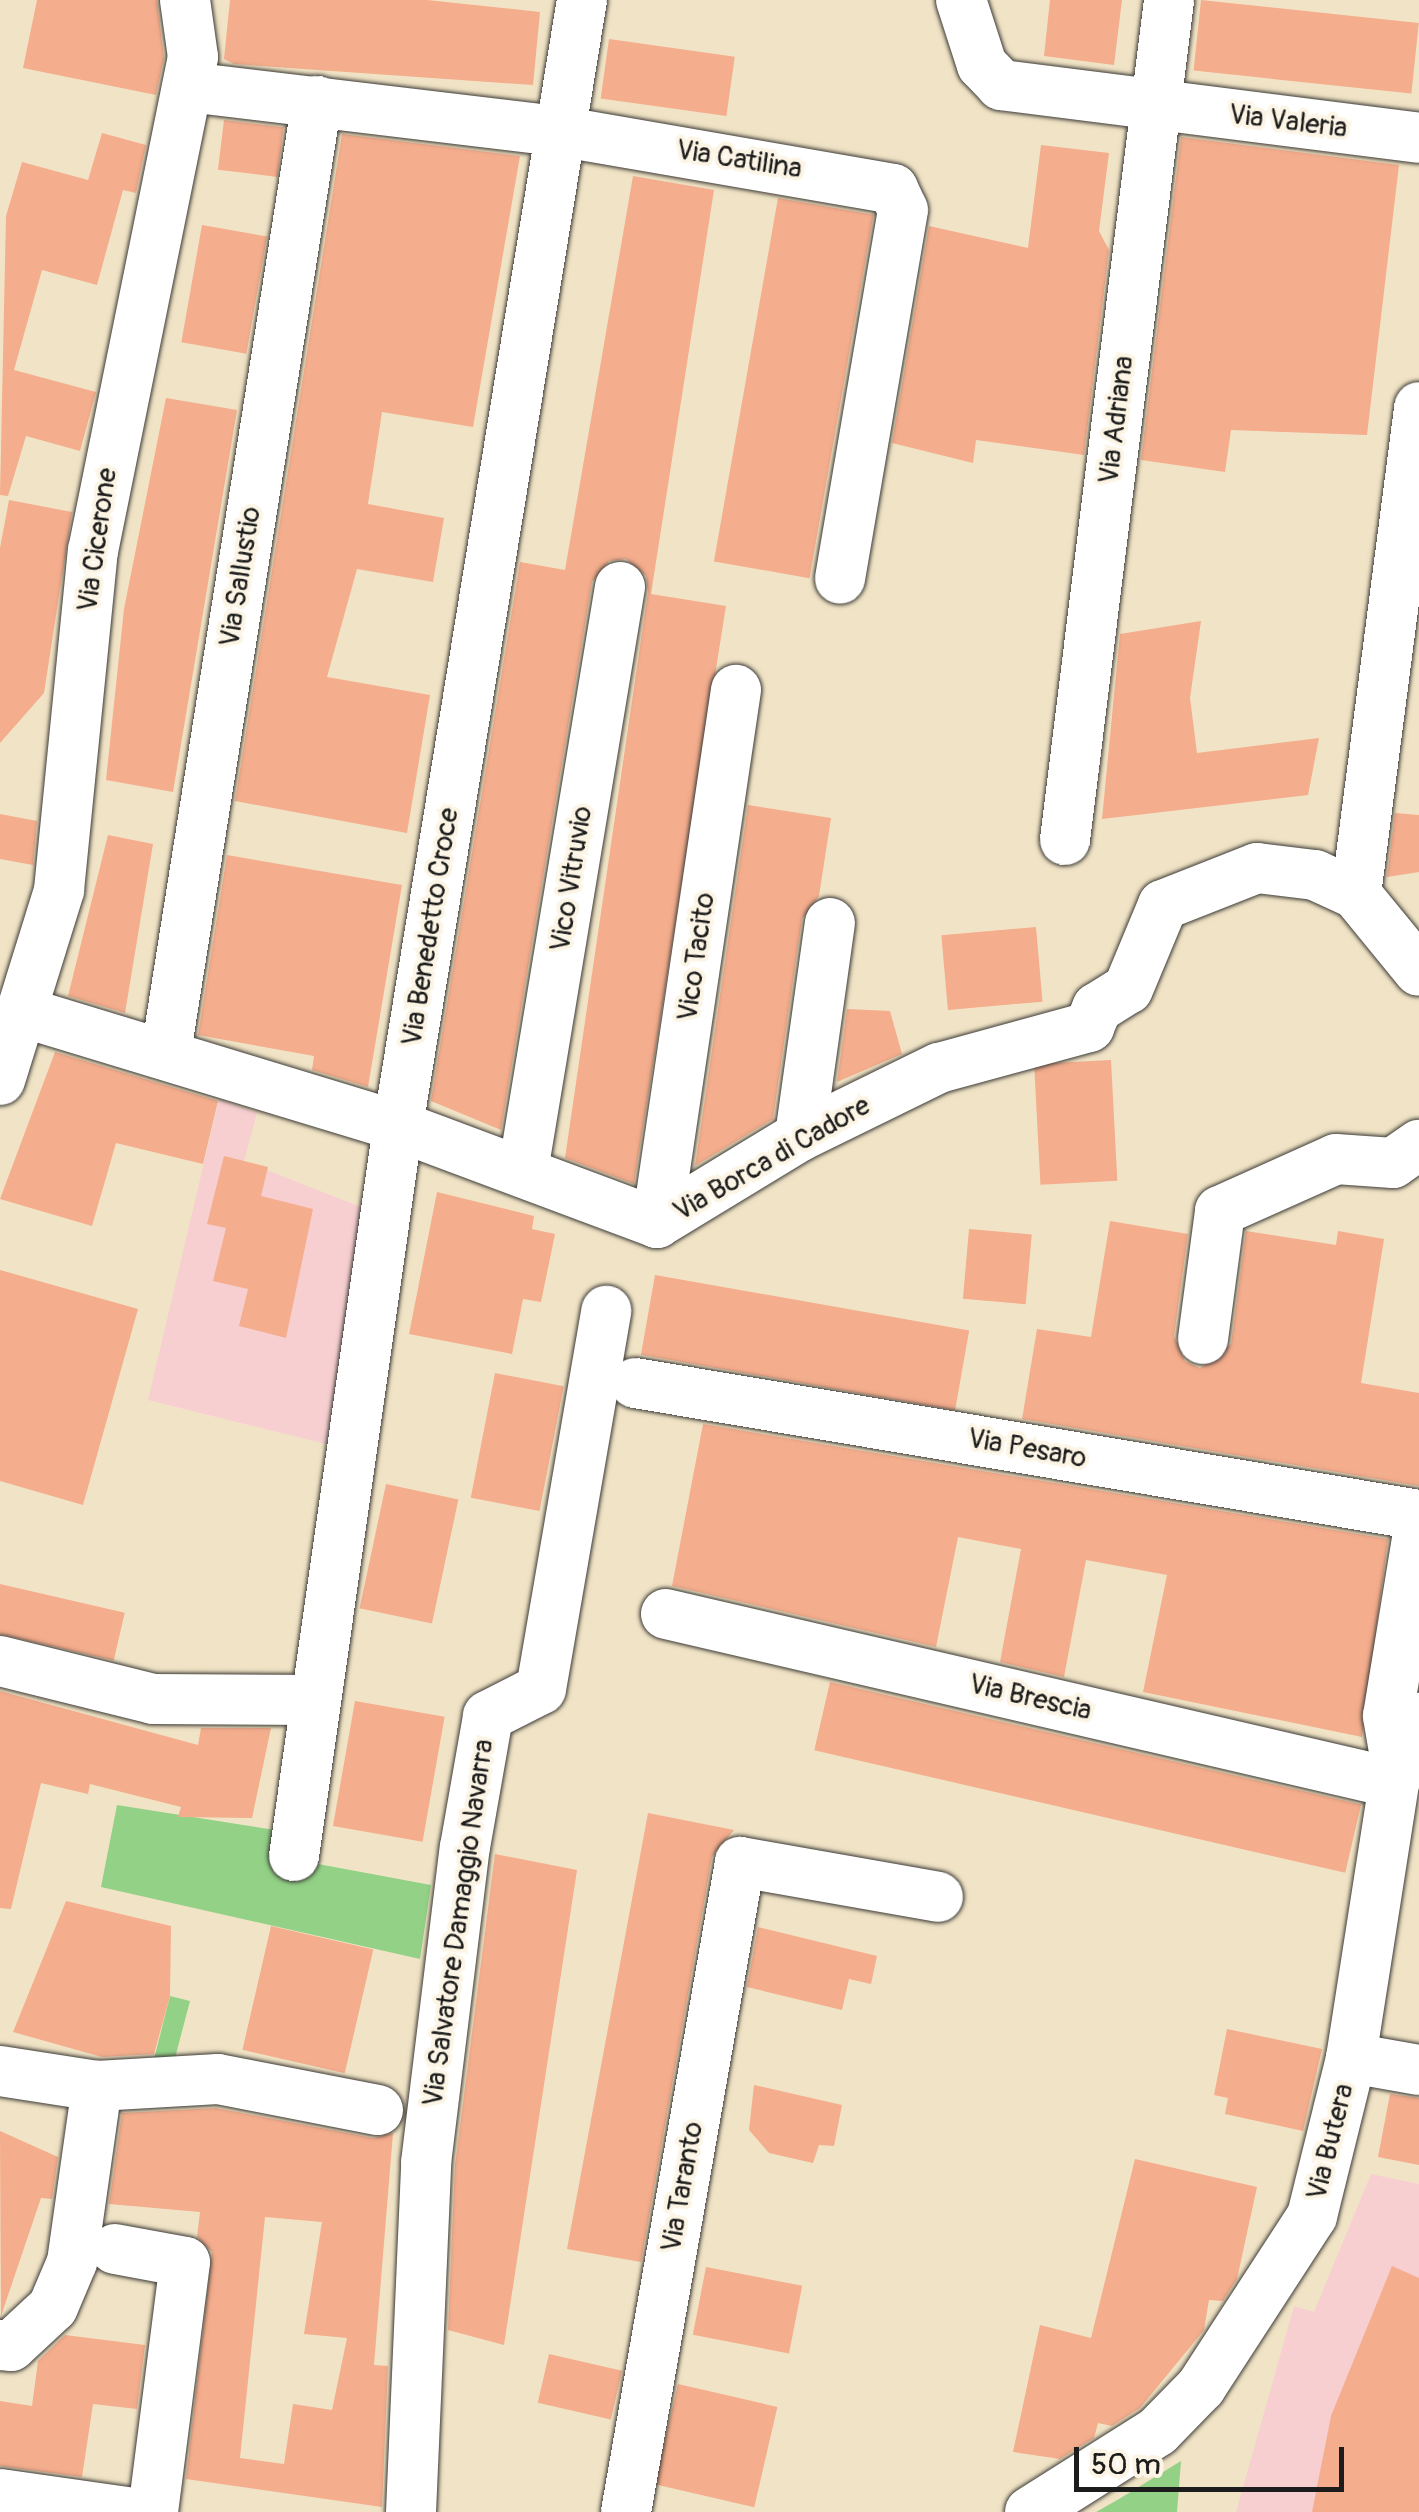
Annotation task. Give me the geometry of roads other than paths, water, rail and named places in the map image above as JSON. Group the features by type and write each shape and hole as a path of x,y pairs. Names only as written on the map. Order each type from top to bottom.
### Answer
{"street":[{"name":"Via Cicerone","path":"0,1080 26,1013 59,890 93,551 188,87 185,0"},
{"name":"Via Benedetto Croce","path":"294,1856 313,1700 398,1126 564,132 582,0"},
{"name":"Via Valeria","path":"961,0 982,65 1002,84 1419,138"},
{"name":"Via Adriana","path":"1064,840 1169,0"},
{"name":"Via Catilina","path":"188,87 564,132 894,189 903,210 840,579"},
{"name":"Via Sallustio","path":"166,1052 317,102"},
{"path":"1356,894 1397,765 1419,407"},
{"name":"Vico Vitruvio","path":"523,1171 620,587"},
{"name":"Vico Tacito","path":"657,1223 736,690"},
{"name":"Via Borca di Cadore","path":"26,1013 166,1052 398,1126 657,1223 800,1136 940,1068 1089,1027 1096,1008 1128,990 1163,906 1257,868 1315,874 1356,894 1419,971"},
{"path":"800,1136 830,923"},
{"path":"1202,1339 1220,1211 1336,1159 1393,1163 1419,1145"},
{"name":"Via Salvatore Damaggio Navarra","path":"411,2512 426,2163 465,1847 488,1716 541,1689 606,1311"},
{"name":"Via Pesaro","path":"635,1383 1419,1515"},
{"path":"1395,1776 1388,1716 1419,1526"},
{"name":"Via Brescia","path":"666,1614 1395,1776"},
{"path":"0,1661 152,1699 313,1700"},
{"name":"Via Butera","path":"1030,2512 1158,2431 1249,2326 1318,2198 1351,2058 1398,1904 1395,1776 1419,1718"},
{"name":"Via Taranto","path":"626,2512 740,1862 938,1897"},
{"path":"1351,2058 1419,2070"},
{"path":"0,2071 96,2086 218,2079 378,2110"},
{"path":"0,2345 11,2346 52,2307 72,2262 96,2086"},
{"path":"115,2249 185,2262 152,2512"},
{"path":"0,2494 102,2510"}]}
